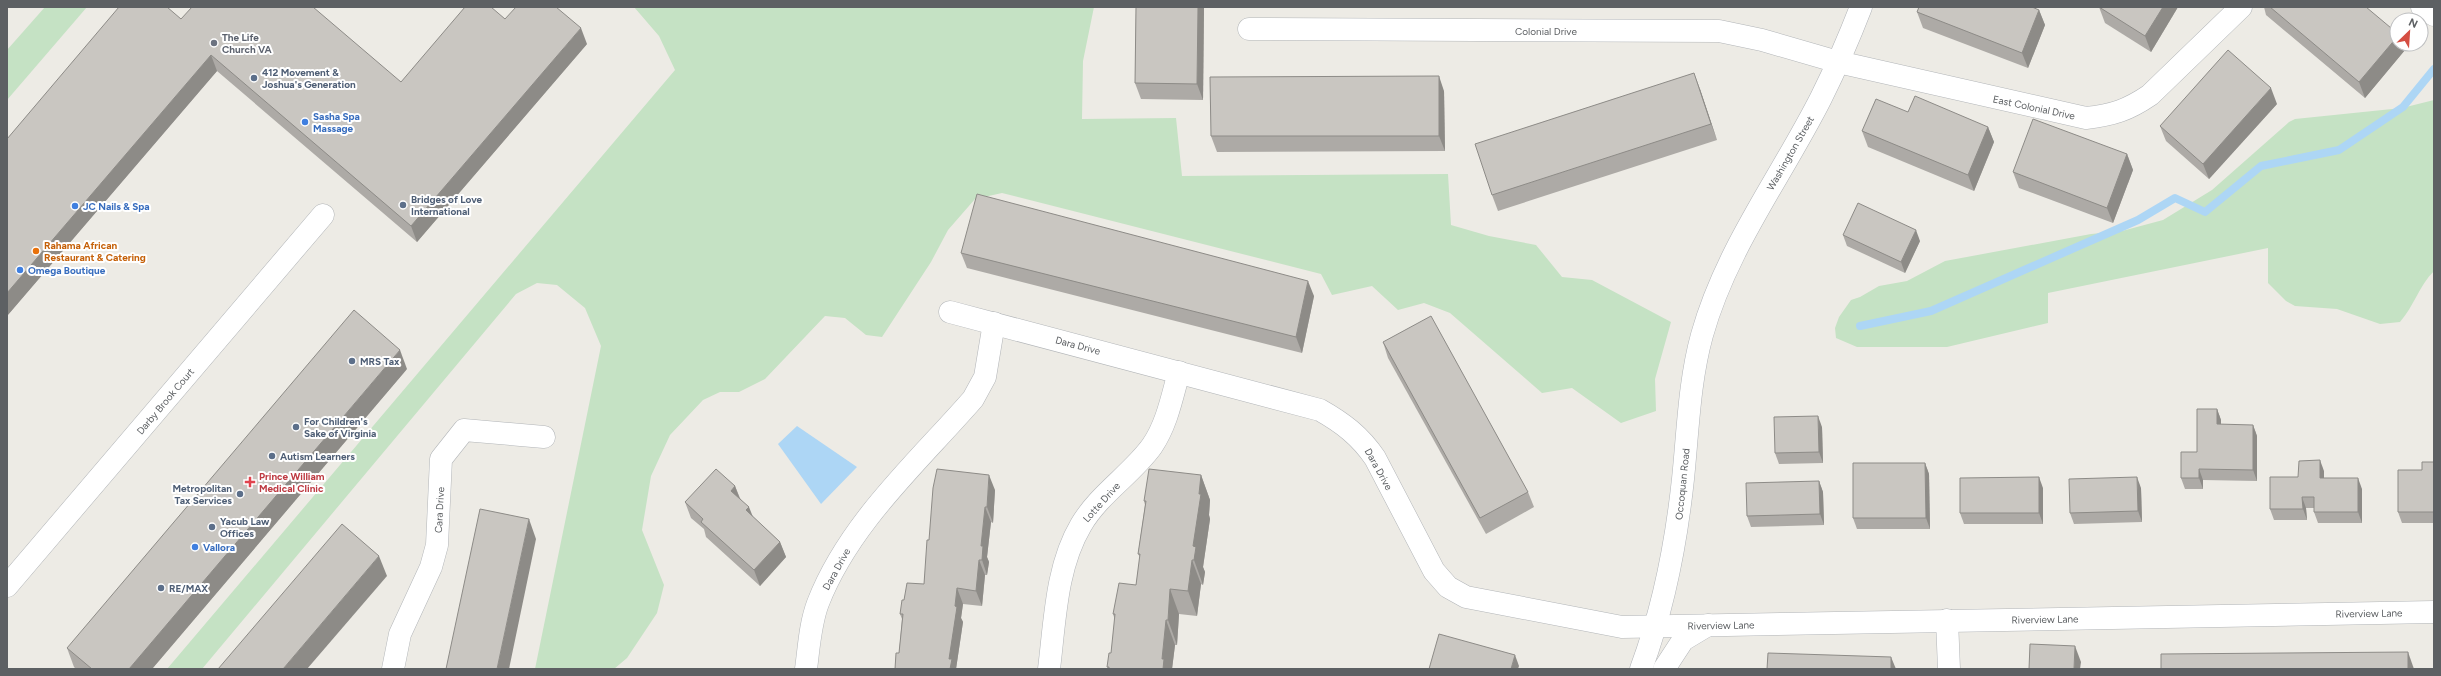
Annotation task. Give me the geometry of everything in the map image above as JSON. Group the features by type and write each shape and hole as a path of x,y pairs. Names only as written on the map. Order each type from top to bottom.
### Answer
{"street":[{"name":"Washington Street","path":"1714,297 1734,252 1821,99 1861,7"},
{"name":"East Colonial Drive","path":"1838,62 2067,115 2086,118 2111,115 2134,106 2150,95 2240,7"},
{"path":"2422,7 2434,14"},
{"name":"Colonial Drive","path":"1249,29 1719,31 1762,40 1838,62"},
{"name":"Darby Brook Court","path":"7,586 323,215"},
{"name":"Occoquan Road","path":"1641,669 1657,626 1673,556 1692,385 1702,336 1714,297"},
{"name":"Dara Drive","path":"950,312 1320,410 1344,423 1366,445 1375,458 1434,571 1448,586 1466,597 1622,627 1657,626"},
{"name":"Dara Drive","path":"806,669 810,634 818,605 827,582 866,519 973,399 984,377 994,324"},
{"name":"Lotte Drive","path":"1049,669 1058,597 1072,542 1081,523 1152,446 1170,408 1179,372"},
{"name":"Cara Drive","path":"393,669 400,634 434,559 437,545 441,459 464,430 544,438"},
{"name":"Riverview Lane","path":"1657,626 2434,612"},
{"path":"1947,620 1949,669"},
{"path":"1664,669 1683,640 1708,625"}],"green space":[{"path":"45,7 87,7 7,100 7,50"},
{"path":"634,7 1094,7 1083,61 1082,119 1176,118 1182,176 1448,174 1451,225 1489,236 1536,245 1562,277 1592,280 1671,322 1655,379 1656,411 1621,423 1572,388 1542,393 1450,313 1424,303 1398,310 1372,286 1332,295 1321,274 1002,193 975,199 948,230 931,262 882,337 866,335 845,318 825,316 765,379 739,392 720,392 703,400 670,435 651,476 642,530 664,585 657,613 627,658 614,669 535,669 601,346 585,308 557,285 537,283 516,294 202,669 167,669 675,70 659,36"},
{"path":"2434,100 2434,271 2424,283 2400,322 2380,324 2337,309 2295,306 2286,301 2268,283 2268,248 2048,293 2048,323 1947,347 1857,347 1836,338 1835,328 1839,317 1851,300 1860,297 1879,286 1907,281 1945,261 2091,234 2122,231 2163,220 2212,190 2289,122 2295,119 2402,108"}],"water":[{"path":"797,426 857,467 821,504 778,444"}],"building":[{"path":"119,7 167,7 181,19 192,7 313,7 401,82 465,7 491,7 505,19 516,7 556,7 581,28 411,226 211,55 7,293 7,139"},
{"path":"1136,7 1198,7 1197,84 1135,83"},
{"path":"1919,7 2032,7 2039,10 2022,53 1917,12"},
{"path":"2099,7 2163,7 2145,36"},
{"path":"2270,7 2366,7 2389,26 2389,46 2359,82"},
{"path":"2228,50 2271,88 2203,164 2160,126"},
{"path":"1694,73 1711,124 1492,195 1475,144"},
{"path":"1439,76 1439,136 1211,136 1210,77"},
{"path":"1915,96 1988,127 1968,175 1862,131 1876,99 1908,112"},
{"path":"2033,119 2127,154 2107,208 2013,172"},
{"path":"977,194 1308,281 1296,337 961,253"},
{"path":"1858,203 1916,230 1901,262 1843,235"},
{"path":"354,310 400,350 129,669 92,669 67,648"},
{"path":"1431,316 1528,492 1480,518 1383,342"},
{"path":"2197,409 2217,409 2217,424 2253,425 2253,470 2199,469 2199,478 2181,478 2181,452 2197,452"},
{"path":"1818,416 1819,452 1775,453 1774,417"},
{"path":"2320,460 2320,478 2358,478 2358,512 2314,512 2314,497 2302,497 2303,509 2270,509 2270,477 2298,477 2299,461"},
{"path":"2422,462 2434,462 2434,512 2398,512 2398,470 2422,470"},
{"path":"1853,463 1925,463 1926,518 1853,518"},
{"path":"716,469 735,486 731,491 749,507 746,510 780,542 754,570 701,522 703,519 685,502"},
{"path":"937,469 989,475 987,507 985,507 981,546 983,546 982,560 979,560 976,591 957,588 955,606 957,607 949,659 952,659 950,669 895,669 896,653 899,653 903,614 900,614 907,583 924,584 927,540 929,540 933,488"},
{"path":"1149,469 1201,475 1199,494 1201,494 1193,546 1196,547 1194,560 1192,560 1188,591 1170,589 1168,620 1166,620 1162,659 1164,659 1163,669 1109,669 1109,667 1107,667 1109,653 1111,653 1115,614 1113,614 1119,583 1136,585 1140,554 1138,554"},
{"path":"2039,477 2039,513 1960,513 1960,478"},
{"path":"2137,477 2138,511 2070,513 2069,479"},
{"path":"1819,481 1820,514 1747,516 1746,483"},
{"path":"480,509 529,519 497,669 446,669"},
{"path":"342,524 379,556 283,669 218,669"},
{"path":"1439,634 1515,655 1511,669 1429,669"},
{"path":"2030,644 2075,646 2074,669 2029,669"},
{"path":"2408,652 2408,669 2161,669 2161,654"},
{"path":"1768,653 1891,657 1891,669 1767,669"}],"waterway":[{"path":"1860,326 1931,311 2138,220 2175,198 2205,212 2261,166 2339,150 2403,107 2434,69"}],"place":[{"name":"The Life Church VA","path":"214,43"},
{"name":"412 Movement & Joshua's Generation","path":"254,78"},
{"name":"Sasha Spa Massage","path":"305,122"},
{"name":"Bridges of Love International","path":"403,205"},
{"name":"JC Nails & Spa","path":"75,206"},
{"name":"Rahama African Restaurant & Catering","path":"36,251"},
{"name":"Omega Boutique","path":"20,270"},
{"name":"MRS Tax","path":"352,361"},
{"name":"For Children's Sake of Virginia","path":"296,427"},
{"name":"Autism Learners","path":"272,456"},
{"name":"Prince William Medical Clinic","path":"250,482"},
{"name":"Metropolitan Tax Services","path":"240,494"},
{"name":"Yacub Law Offices","path":"212,527"},
{"name":"Vallora","path":"195,547"},
{"name":"RE/MAX","path":"161,588"}]}
